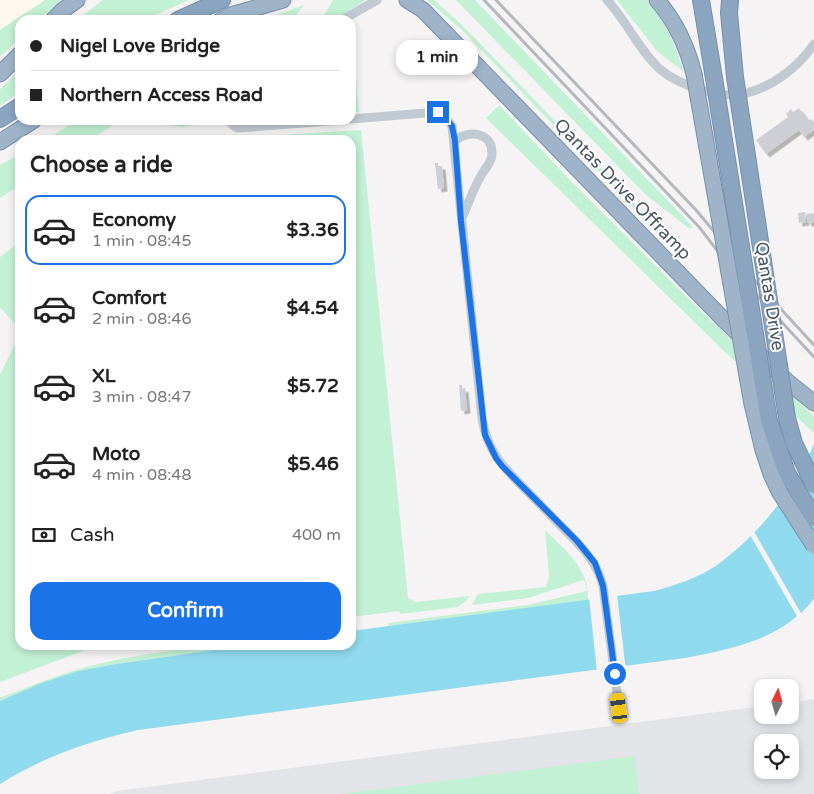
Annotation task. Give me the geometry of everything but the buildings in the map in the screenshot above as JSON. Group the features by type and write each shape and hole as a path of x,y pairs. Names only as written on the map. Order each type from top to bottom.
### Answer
{"highway":[{"path":"58,15 77,0"},
{"path":"189,15 222,0"},
{"path":"232,15 282,0"},
{"name":"Qantas Drive Offramp","path":"408,0 423,10 725,321 788,382 814,403"},
{"path":"657,0 677,28 689,52 752,404 763,450 780,493 814,546"},
{"path":"701,0 713,72"},
{"path":"711,0 713,72"},
{"path":"730,0 735,78"},
{"path":"735,78 736,0"},
{"path":"0,74 15,59"},
{"name":"Qantas Drive","path":"713,72 770,421 787,473 814,518"},
{"name":"Qantas Drive","path":"735,78 787,418 794,443 814,485"},
{"path":"0,119 15,109"},
{"path":"0,142 26,125"}],"street":[{"path":"351,15 377,0"},
{"path":"607,0 660,69 682,84 704,91 724,94 745,94 756,90 783,76 814,44"},
{"path":"356,119 438,112 443,114 452,126 485,435 502,466 589,554 599,572 604,593 619,708"},
{"path":"233,125 238,128 277,125"},
{"path":"455,141 464,134 479,134 490,143 493,153 490,162 478,180 461,221"}],"shaded area":[{"path":"0,0 45,0 22,15 15,15 15,20 0,30"},
{"path":"814,699 814,794 110,794 117,791 754,707 754,724 799,724 799,702"}],"green space":[{"path":"45,0 61,0 44,15 22,15"},
{"path":"103,0 189,0 155,15 84,15"},
{"path":"333,0 366,0 342,15 324,15"},
{"path":"427,0 434,0 463,26 673,243 670,246 461,29"},
{"path":"456,0 475,0 693,227 690,229 646,195"},
{"path":"617,0 647,0 665,25 684,72 657,51"},
{"path":"304,5 296,15 276,15"},
{"path":"15,20 15,43 0,57 0,30"},
{"path":"15,75 15,95 0,106 0,89"},
{"path":"356,84 359,112 356,112"},
{"path":"499,105 572,182 702,312 814,416 814,433 724,351 486,118"},
{"path":"69,125 113,125 98,135 54,135"},
{"path":"171,125 191,125 184,127"},
{"path":"361,130 408,598 416,602 469,596 458,607 400,614 399,611 356,616 356,135 283,135"},
{"path":"15,157 15,188 0,198 0,165"},
{"path":"15,246 15,324 0,307 0,257"},
{"path":"15,344 15,650 85,650 0,682 0,375"},
{"path":"545,530 568,553 581,570 588,590 588,601 389,626 388,623 528,605 587,591 583,580 528,598 472,605 478,594 546,587 549,576"},
{"path":"178,650 215,650 78,671 0,701 0,698 53,677 101,663"},
{"path":"635,756 639,794 341,794"}],"water":[{"path":"814,444 814,599 787,624 756,640 739,646 685,658 138,730 67,751 33,765 0,784 0,701 39,684 78,671 215,650 356,650 356,630 654,591 710,570 732,553 760,526 786,495"}],"pier":[{"path":"753,530 802,615 798,618 749,533"},
{"path":"617,594 627,668 597,672 589,597"}],"railway":[{"path":"484,0 700,228 725,261 814,357"},
{"path":"496,0 696,210 757,283 814,345"}],"route":[{"path":"438,112 447,118 452,126 455,141 461,221 485,435 502,466 577,541 595,563 603,586 615,674"}]}
